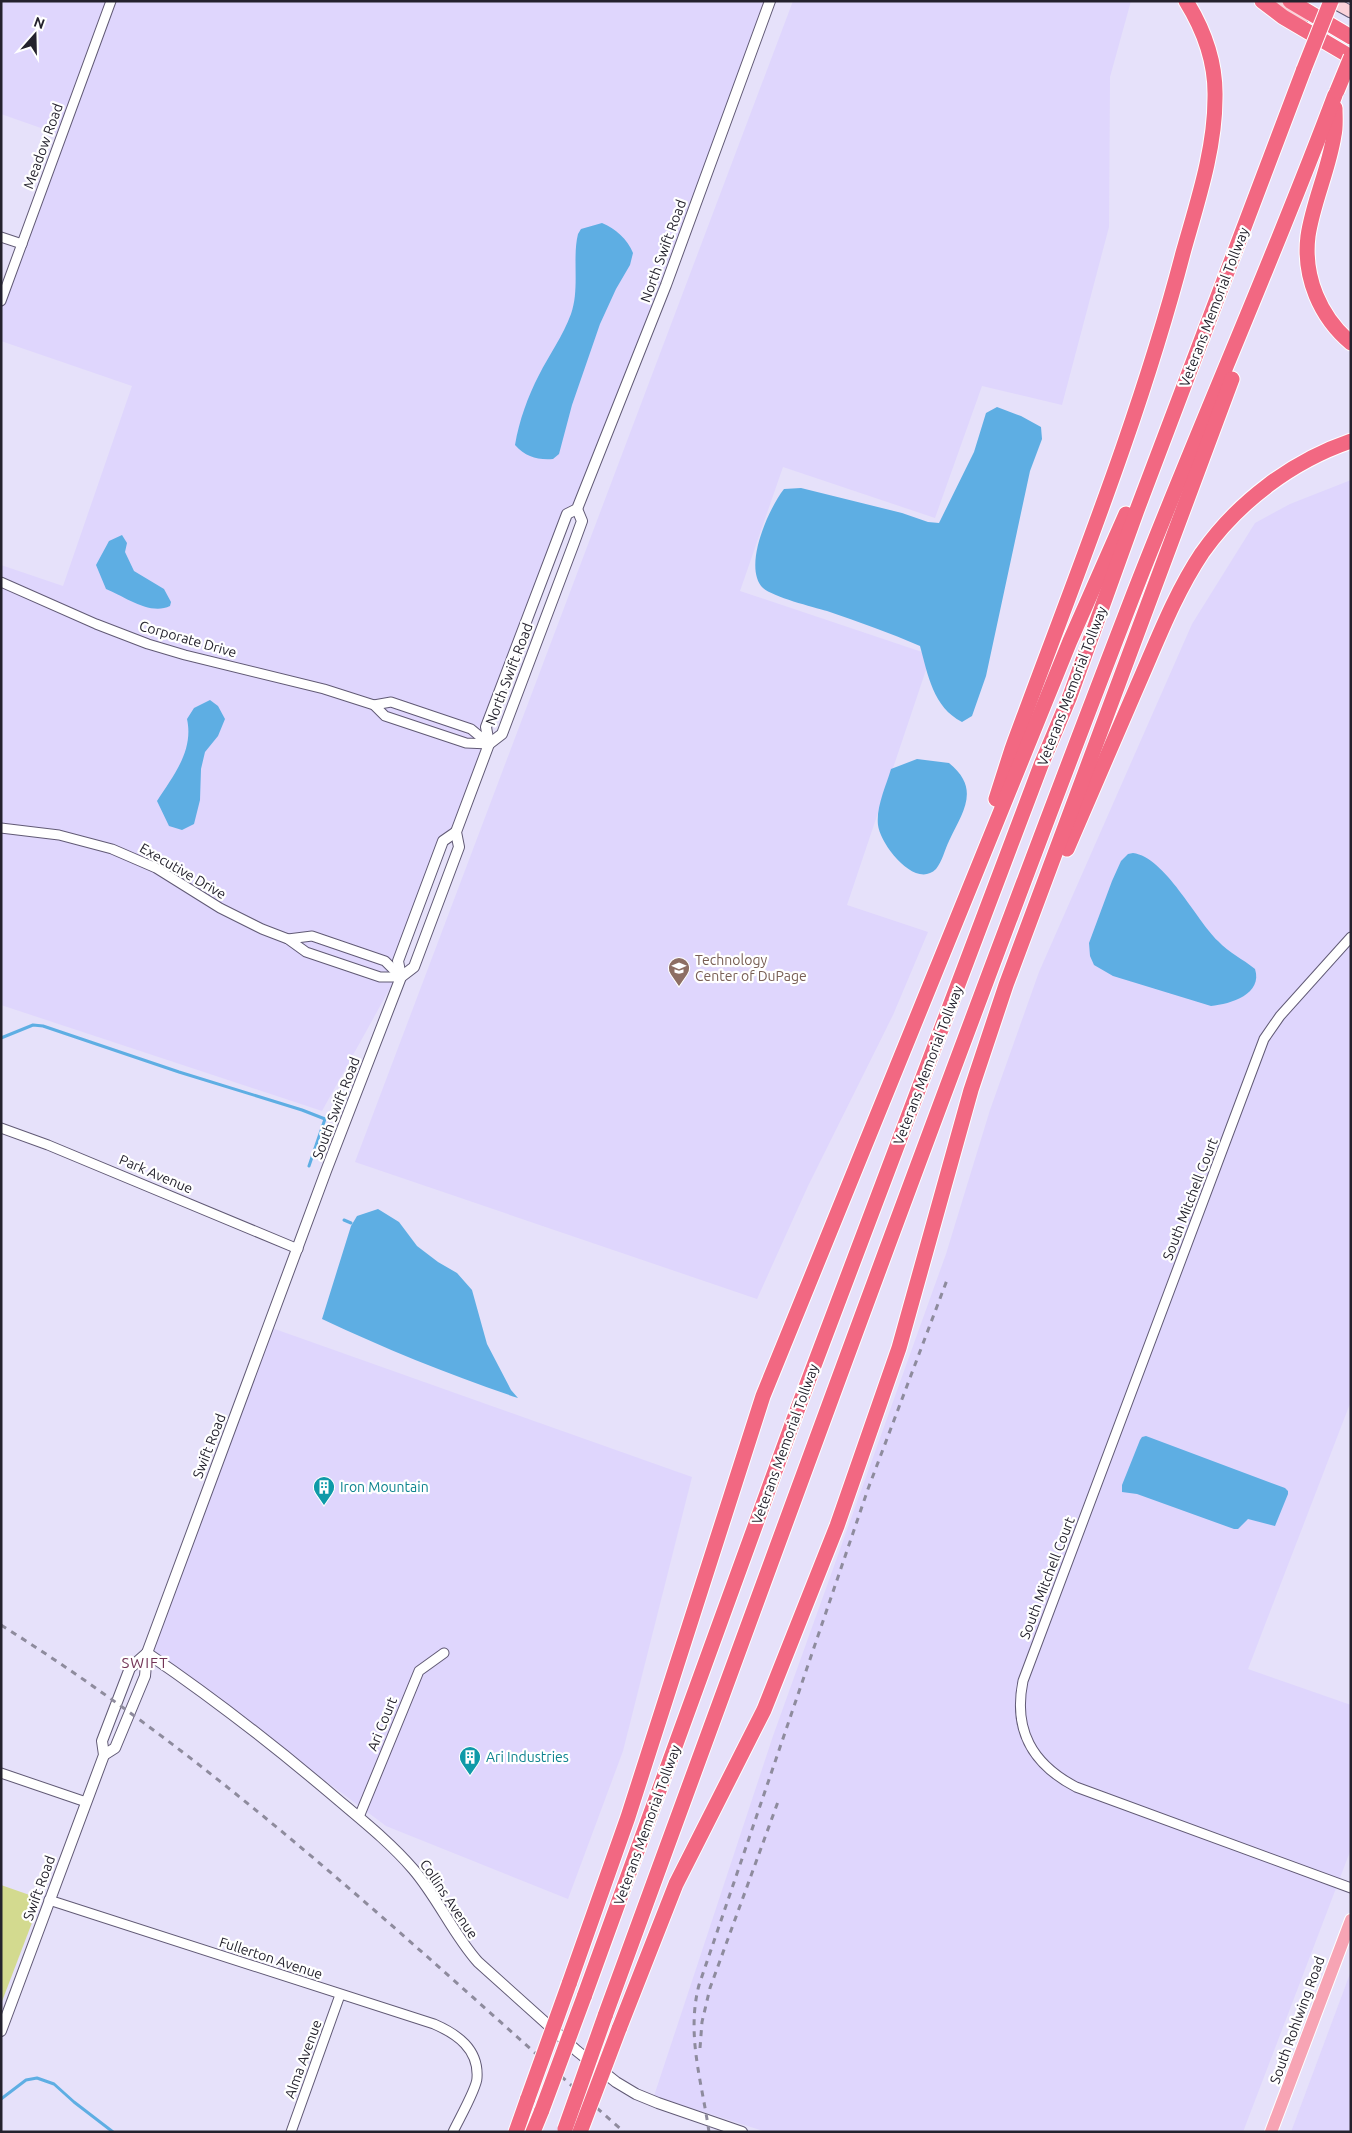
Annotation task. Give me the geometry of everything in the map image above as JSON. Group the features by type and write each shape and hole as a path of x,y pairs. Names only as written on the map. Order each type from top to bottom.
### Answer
{"highway":[{"path":"956,920 1012,749 1142,393 1172,295 1204,174 1214,121 1216,97 1210,56 1203,32 1186,1"},
{"path":"1262,1 1283,16 1351,57"},
{"path":"1290,1 1351,37"},
{"path":"1314,43 1315,18 1320,1"},
{"name":"Veterans Memorial Tollway","path":"533,2132 798,1408 1034,784 1070,696 1137,510 1331,1"},
{"name":"Veterans Memorial Tollway","path":"570,2131 605,2016 827,1409 1025,880 1137,586 1304,180 1351,57"},
{"path":"1336,93 1334,135 1308,235 1307,260 1312,284 1321,307 1336,328 1351,343"},
{"path":"570,2131 619,2030 676,1884 764,1710 840,1517 899,1348 972,1090 1006,985 1198,475 1304,180"},
{"path":"516,2132 628,1818 763,1396 1070,642 1196,354"},
{"path":"1006,985 1164,624 1187,579 1203,553 1236,514 1285,473 1316,456 1351,441"}],"main road":[{"path":"1274,1 1351,41"},
{"path":"1331,1 1351,12"},
{"name":"South Rohlwing Road","path":"1272,2132 1351,1920"}],"street":[{"name":"Meadow Road","path":"1,301 111,1"},
{"name":"North Swift Road","path":"577,509 582,521 502,734 489,744 486,727 567,514 577,509 666,285 770,1"},
{"path":"1,237 22,244"},
{"name":"Corporate Drive","path":"1,582 96,624 148,644 185,655 284,678 374,705 391,702 472,729 489,744"},
{"name":"Corporate Drive","path":"374,705 385,716 466,743 489,744"},
{"name":"South Swift Road","path":"298,1249 401,977 414,967 458,847 456,832 489,744"},
{"name":"Executive Drive","path":"1,828 59,835 112,849 156,868 220,908 246,922 288,939 306,952 380,976 401,977"},
{"name":"South Swift Road","path":"401,977 398,961 443,841 456,832"},
{"name":"Executive Drive","path":"288,939 312,936 385,961 401,977"},
{"name":"South Mitchell Court","path":"1351,937 1272,1027 1264,1039 1020,1692 1023,1728 1030,1746 1047,1767 1065,1781 1076,1787 1351,1888"},
{"name":"Park Avenue","path":"1,1128 57,1148 298,1249"},
{"name":"Swift Road","path":"104,1755 115,1748 144,1676 147,1653 298,1249"},
{"name":"Swift Road","path":"1,2031 104,1755 102,1741 130,1668 147,1653"},
{"name":"Collins Avenue","path":"147,1653 230,1712 359,1817 414,1869 467,1950 478,1962 577,2051 616,2082 636,2094 742,2132"},
{"name":"Ari Court","path":"359,1817 419,1671 444,1653"},
{"path":"1,1773 86,1802"},
{"name":"Fullerton Avenue","path":"49,1900 446,2029 463,2041 474,2057 478,2079 453,2132"},
{"name":"Alma Avenue","path":"292,2132 340,1995"}],"shaded area":[{"path":"1,1 766,1 394,981 322,1111 1,1005 1,565 63,586 132,386 1,341 1,289 58,134 1,114"},
{"path":"793,1 1131,1 1110,77 1109,227 1062,405 982,386 935,518 783,467 740,591 931,655 847,905 928,932 893,1015 808,1186 757,1299 355,1162"},
{"path":"1351,480 1351,1401 1248,1669 1351,1705 1351,1849 1243,2132 766,2132 654,2096 773,1736 946,1254 990,1110 1039,972 1192,624 1255,523 1290,504"},
{"path":"272,1328 692,1477 623,1751 568,1899 386,1826 150,1650"},
{"path":"1351,1971 1351,2132 1291,2132"}],"green space":[{"path":"1,1885 41,1899 1,2004"}],"water":[{"path":"602,223 616,231 628,244 633,253 630,265 616,289 600,324 572,405 559,454 553,459 532,457 515,445 521,418 535,383 571,314 576,284 576,243 578,234 581,229"},
{"path":"997,407 1021,416 1041,427 1042,439 1030,471 986,676 972,716 962,722 952,716 938,699 929,679 920,646 863,623 784,598 768,591 763,588 757,578 755,566 756,552 765,523 784,489 801,488 902,513 928,522 939,523 974,452 986,413"},
{"path":"122,535 127,543 125,552 134,571 164,589 171,602 170,606 154,609 146,607 106,589 96,565 109,541"},
{"path":"210,700 218,706 225,719 218,736 205,752 201,769 200,800 194,824 182,830 169,826 157,801 181,763 188,742 187,719 194,708"},
{"path":"917,759 949,763 959,773 967,791 964,810 940,863 936,869 928,874 918,874 900,862 885,843 878,825 880,804 891,769"},
{"path":"1133,853 1145,857 1157,865 1218,941 1255,969 1256,978 1254,985 1244,996 1227,1003 1211,1006 1113,976 1094,965 1090,956 1089,943 1121,861 1128,854"},
{"path":"378,1209 399,1222 417,1246 438,1262 457,1273 472,1290 487,1344 511,1390 518,1398 419,1362 322,1319 351,1226 357,1216"},
{"path":"1146,1436 1285,1488 1288,1494 1275,1526 1248,1519 1238,1529 1234,1529 1137,1494 1122,1492 1122,1485 1140,1440"}],"waterway":[{"path":"1,1038 33,1025 43,1026 325,1119 309,1166"},
{"path":"344,1220 351,1223"},
{"path":"1,2099 26,2080 37,2078 54,2084 113,2132"}],"railway":[{"path":"709,2132 696,2058 694,2022 699,1985 868,1489 947,1280"},
{"path":"1,1625 85,1681 166,1740 245,1802 399,1932 624,2132"},
{"path":"700,2048 702,2022 710,1988 779,1799"}],"place":[{"name":"Technology Center of DuPage","path":"679,987"},
{"name":"Iron Mountain","path":"324,1506"},
{"name":"Ari Industries","path":"470,1776"}],"district":[{"name":"SWIFT","path":"145,1662"}]}
